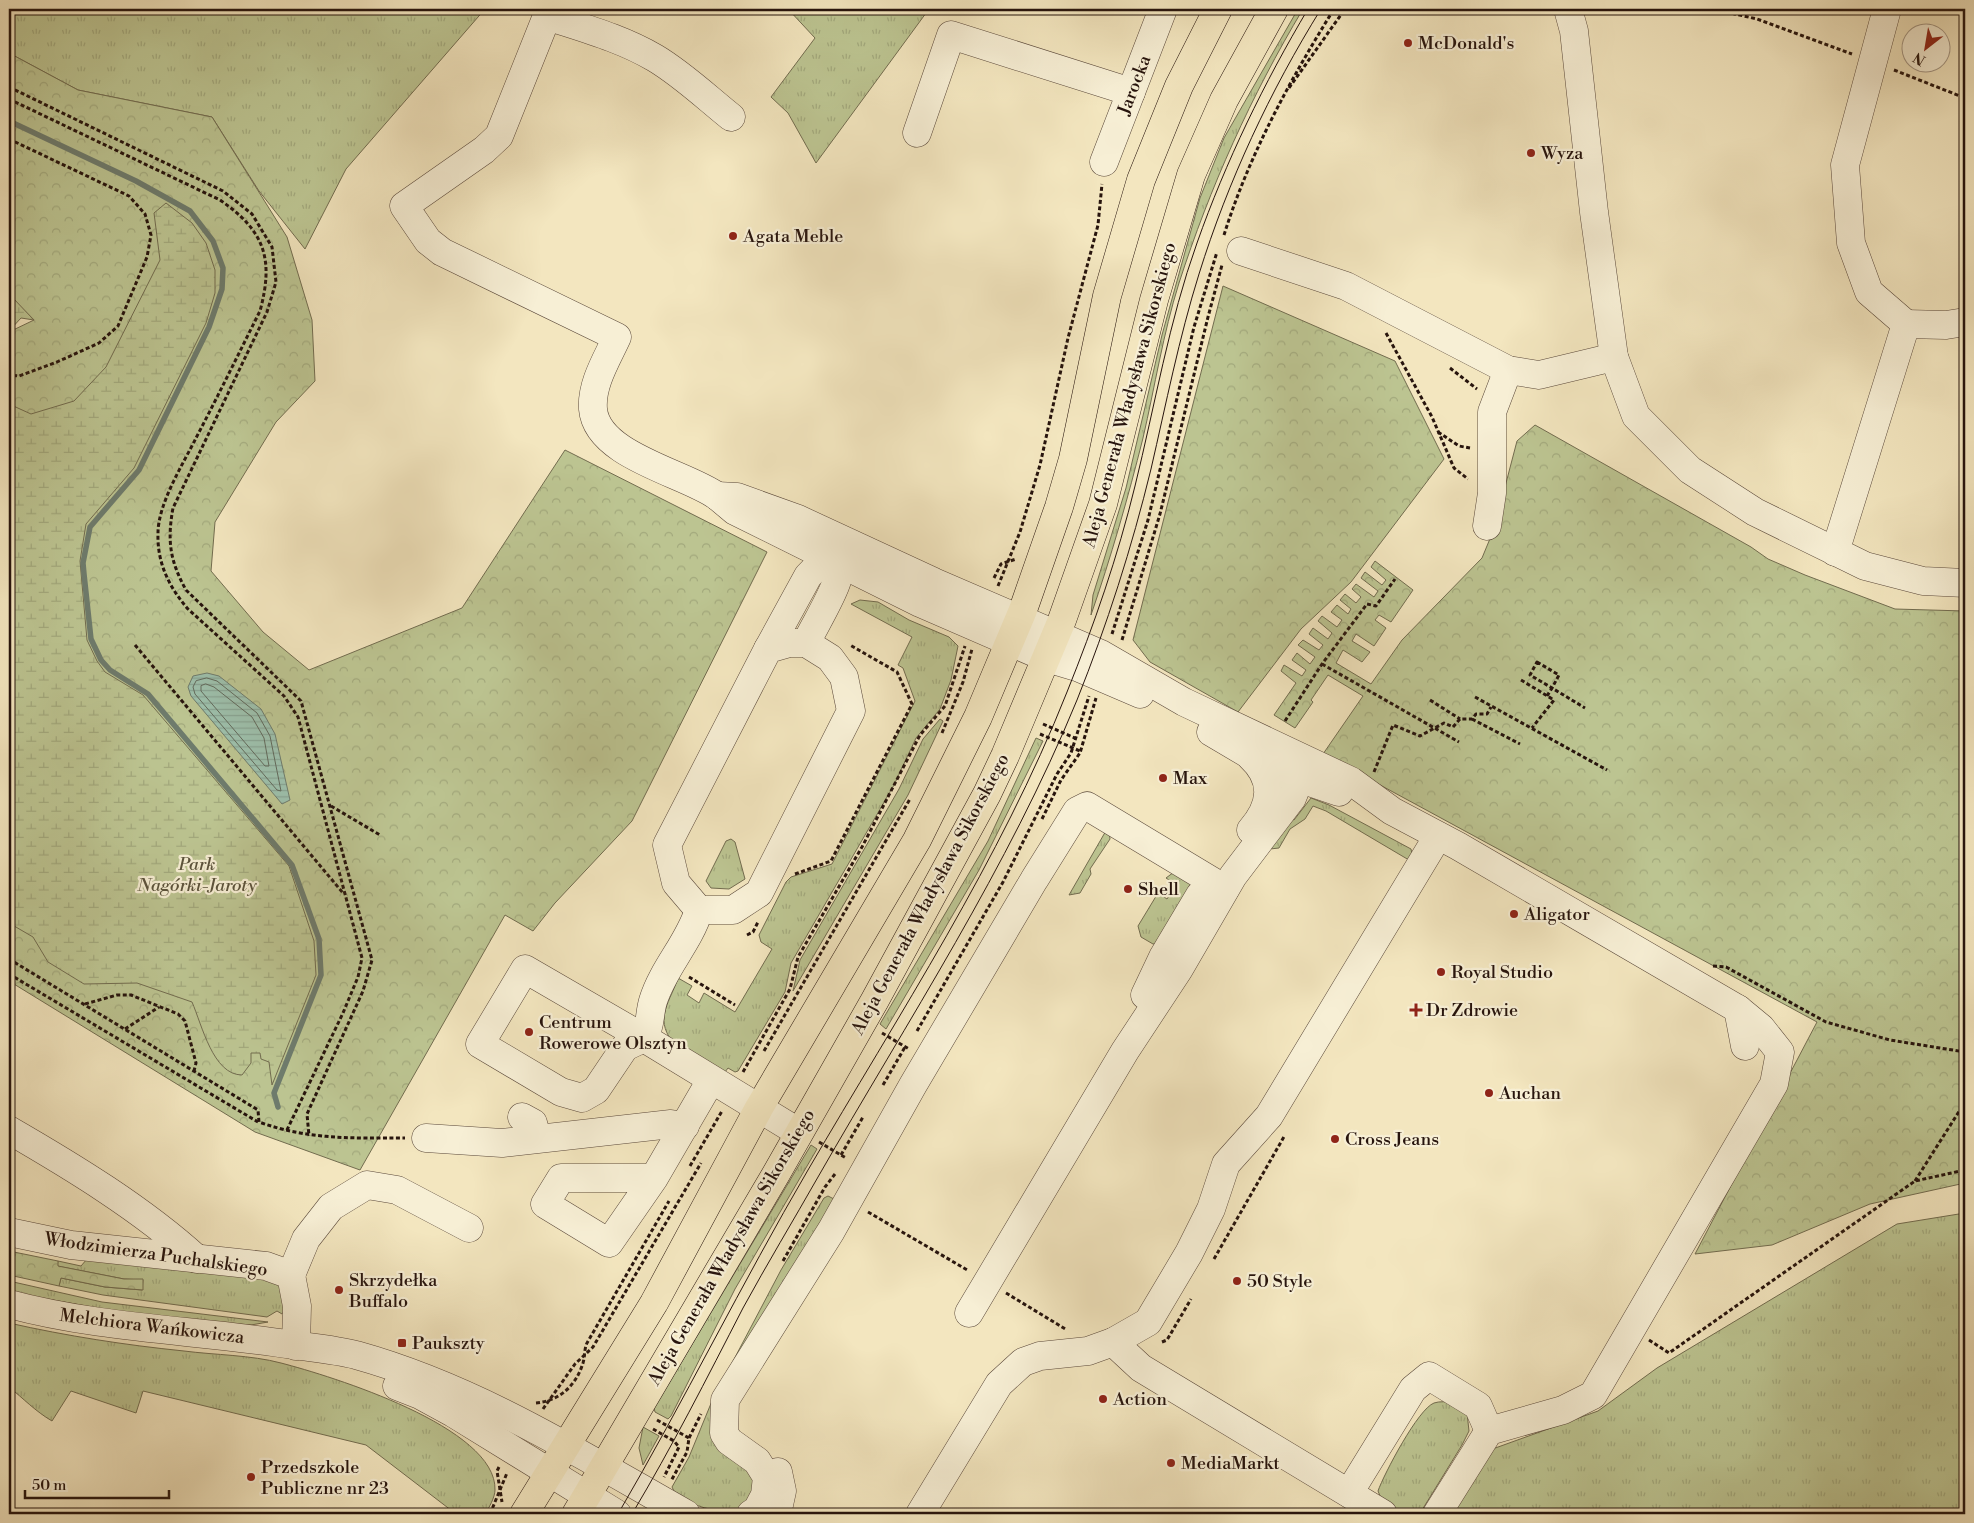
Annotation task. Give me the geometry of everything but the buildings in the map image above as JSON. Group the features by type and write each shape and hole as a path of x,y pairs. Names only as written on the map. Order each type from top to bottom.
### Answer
{"main road":[{"name":"Aleja Generała Władysława Sikorskiego","path":"508,1511 548,1474 654,1303 759,1108 918,840 978,717 1014,631 1047,543 1073,459 1107,296 1129,217 1179,86 1218,9"},
{"name":"Aleja Generała Władysława Sikorskiego","path":"581,1505 776,1174 808,1134 875,1000 987,794 1052,646 1103,504 1156,292 1191,175 1224,100 1274,9"}],"street":[{"name":"Jarocka","path":"1104,162 1163,9"},
{"path":"1568,9 1574,31 1594,212 1614,357 1636,416 1690,470 1755,512 1865,566 1923,581 1965,582"},
{"path":"1887,9 1845,165 1851,242 1869,292 1906,324 1946,325 1965,322"},
{"path":"731,117 672,69 654,57 630,45 546,16 500,136 493,143 404,206 428,241 442,252 617,337 600,374 593,398 595,419 600,428 620,447 717,496 735,511 837,553 934,582 1014,631 1052,646 1101,654 1184,702 1363,789 1392,811 1738,1009 1762,1028 1780,1052 1774,1084 1593,1395 1563,1410 1489,1431 1437,1514"},
{"path":"918,134 951,35 1131,92"},
{"path":"1226,251 1346,286 1508,370 1539,375 1614,357"},
{"path":"1835,552 1906,324"},
{"path":"1487,526 1492,479 1492,412 1508,370"},
{"path":"806,643 837,553"},
{"path":"768,650 789,643 806,643 830,658 844,677 851,711 759,893 733,910 699,910 676,883 667,845 768,650 800,589 837,553"},
{"path":"1052,646 1077,667 1148,697 1277,771 1392,811"},
{"path":"1217,884 1236,871 1289,803 1297,788 1298,778 1293,760 1282,748"},
{"path":"969,1313 986,1281 1125,1050 1140,1004 1163,957 1217,884 1261,819 1267,807 1268,794 1265,776 1250,755"},
{"path":"751,1514 757,1510 765,1495 767,1477 757,1461 729,1441 724,1433 725,1400 831,1232 1007,924 1077,811 1086,806 1217,884"},
{"path":"920,1514 999,1384 1023,1362 1040,1356 1088,1351 1113,1342 1148,1322 1189,1253 1211,1209 1226,1164 1268,1116 1438,836"},
{"path":"699,910 694,927 653,1001 649,1028 644,1038 625,1047 596,1090 582,1098 561,1092 480,1044 525,968 644,1038 721,1086 808,1134"},
{"path":"1738,1009 1745,1046"},
{"path":"662,1187 685,1126 721,1086"},
{"path":"426,1138 502,1143 530,1128 671,1124 685,1126"},
{"path":"9,1130 70,1165 178,1242 197,1259"},
{"path":"290,1275 306,1239 331,1208 367,1185 397,1190 469,1228"},
{"name":"Włodzimierza Puchalskiego","path":"9,1232 71,1245 266,1266 290,1275 297,1306 296,1346"},
{"name":"Melchiora Wańkowicza","path":"9,1304 109,1324 239,1336 355,1355 440,1384 525,1422 686,1514"},
{"path":"1113,1342 1141,1368 1349,1501 1383,1514"},
{"name":"Melchiora Wańkowicza","path":"296,1346 420,1395 453,1413 548,1474 581,1505 617,1514"},
{"path":"1349,1501 1413,1389 1429,1376 1478,1406 1489,1431"},
{"path":"1539,1417 1547,1391"},
{"path":"723,1417 729,1430 763,1455 778,1470 782,1492 778,1514"}],"path":[{"path":"1119,646 1127,628 1160,514 1226,251 1230,213 1263,137 1287,90 1334,9"},
{"path":"1287,90 1312,58 1345,9"},
{"path":"1713,9 1757,19 1855,55"},
{"path":"1893,69 1965,98"},
{"path":"9,87 223,191 252,214 272,246 276,282 267,312 173,508 168,534 176,571 186,590 301,701 372,960 363,991 307,1114 309,1136"},
{"path":"9,99 220,200 242,215 257,237 266,262 266,287 260,311 178,475 164,508 158,532 160,557 168,582 188,609 284,696 298,717 362,958 358,977 286,1132"},
{"path":"9,139 129,196 145,214 151,235 147,257 118,326 99,342 66,358 20,376 9,375"},
{"path":"1002,576 1020,532 1040,465 1068,338 1098,225 1104,162"},
{"path":"1112,636 1145,529 1194,327 1226,251"},
{"path":"1384,328 1438,432 1454,468 1472,481 1492,479"},
{"path":"1446,365 1481,392 1492,412"},
{"path":"1438,432 1458,446 1477,450 1492,440"},
{"path":"1285,721 1322,664 1367,604 1376,606 1395,579"},
{"path":"684,1174 718,1120 721,1086 790,989 798,957 862,847 920,736 941,712 966,643"},
{"path":"135,645 345,895"},
{"path":"941,736 957,697 971,650"},
{"path":"1547,696 1552,688 1559,675 1537,662 1530,675 1552,688 1585,708"},
{"path":"1322,664 1459,742"},
{"path":"1521,680 1554,700 1532,728"},
{"path":"916,1037 918,1028 1003,882 1057,774 1073,748 1092,688"},
{"path":"949,694 962,699"},
{"path":"1475,697 1608,770"},
{"path":"1430,700 1460,719 1472,719 1520,744"},
{"path":"1472,719 1476,714 1487,714 1492,707"},
{"path":"1363,789 1370,780 1393,725 1420,736 1444,723 1454,727 1460,719"},
{"path":"1041,723 1077,739"},
{"path":"1037,732 1080,751"},
{"path":"331,806 380,835"},
{"path":"9,959 258,1110 259,1122"},
{"path":"1707,966 1726,968 1826,1022 1890,1040 1965,1052"},
{"path":"9,974 259,1122 286,1132 309,1136 426,1138"},
{"path":"684,974 735,1005"},
{"path":"84,1004 117,995 131,995 178,1014 185,1021 196,1064 194,1071"},
{"path":"124,1029 160,1006"},
{"path":"876,1037 879,1031 912,1051"},
{"path":"883,1085 905,1046"},
{"path":"1915,1181 1965,1102"},
{"path":"841,1155 863,1117"},
{"path":"1212,1263 1290,1127"},
{"path":"808,1134 846,1159"},
{"path":"1633,1329 1669,1352 1915,1181 1965,1170"},
{"path":"535,1403 558,1398 580,1374 587,1343 662,1187"},
{"path":"825,1187 1070,1331"},
{"path":"1162,1342 1167,1340 1192,1298"},
{"path":"567,1378 577,1384"},
{"path":"655,1419 688,1438 687,1452 667,1489"},
{"path":"651,1427 674,1441 679,1447 662,1481"},
{"path":"492,1510 508,1511 500,1488 497,1471 501,1464"},
{"path":"490,1514 506,1475"}],"green space":[{"path":"9,9 485,9 346,169 305,249 259,191 212,117 78,90 9,53"},
{"path":"788,9 929,9 816,163 788,113 771,97 815,38"},
{"path":"1298,9 1303,9 1266,75 1233,143 1191,247 1168,321 1143,438 1131,483 1091,615 1093,595 1126,488 1162,335 1200,198 1224,138"},
{"name":"Park Nagórki-Jaroty","path":"9,53 78,90 212,117 287,237 312,320 315,381 276,422 215,522 211,571 263,632 309,670 462,608 565,450 767,552 632,821 555,903 533,931 505,915 360,1170 255,1132 9,981 9,332 34,320 13,299 9,299"},
{"path":"166,203 192,223 206,243 215,270 215,293 206,323 134,468 86,524 80,561 87,640 97,661 105,672 143,695 289,866 314,941 316,975 272,1085 269,1062 261,1059 260,1053 251,1053 251,1063 242,1075 232,1073 223,1067 210,1047 192,1002 137,983 84,984 48,962 33,937 9,923 9,404 31,414 74,401 106,367 160,260 154,213"},
{"path":"1223,286 1395,361 1444,459 1351,582 1301,629 1238,712 1150,662 1133,640"},
{"path":"13,298 34,320 21,318 9,331 9,299"},
{"path":"1535,425 1751,547 1768,559 1895,609 1965,611 1965,1183 1870,1204 1772,1245 1695,1254 1817,1022 1323,754 1363,696 1328,675 1311,700 1313,702 1295,728 1274,715 1296,683 1281,671 1284,665 1302,676 1306,670 1292,660 1297,653 1310,664 1315,657 1298,645 1303,640 1319,650 1323,645 1309,634 1313,628 1328,639 1332,633 1318,621 1322,616 1337,627 1342,620 1331,612 1337,605 1348,614 1351,609 1340,600 1345,594 1356,603 1361,597 1352,589 1356,584 1374,597 1378,591 1361,578 1365,572 1382,585 1386,580 1371,567 1375,561 1413,590 1391,622 1379,615 1375,620 1386,628 1374,646 1356,634 1352,641 1370,652 1362,662 1343,650 1336,663 1371,684 1402,640 1482,558 1494,529 1517,441"},
{"path":"860,600 878,602 909,620 949,637 958,646 951,680 940,709 916,738 894,785 791,963 785,992 738,1071 735,1072 728,1068 725,1072 672,1041 667,1033 664,1017 678,978 692,986 687,995 699,1003 704,993 735,1012 772,949 761,942 759,935 786,882 791,877 832,864 915,701 903,668 898,665 912,637 851,604"},
{"path":"940,719 943,721 908,795 793,991 800,960 899,789 923,739"},
{"path":"1036,738 1043,741 979,870 886,1029 880,1024 988,841"},
{"path":"1311,798 1329,805 1411,849 1414,863 1326,811 1313,806 1305,819 1290,829 1279,848 1270,849 1287,816 1294,820"},
{"path":"1107,829 1109,830 1110,839 1090,869 1091,874 1080,893 1069,895"},
{"path":"731,839 735,842 745,879 729,889 711,888 706,881 726,841"},
{"path":"1174,872 1195,885 1162,943 1153,944 1141,937 1138,926 1158,893 1167,899 1177,885 1166,878"},
{"path":"811,1145 817,1149 735,1289 671,1416 668,1419 655,1412 654,1408"},
{"path":"828,1196 836,1200 719,1396 760,1474 748,1506 738,1509 718,1510 690,1503 672,1493 674,1491 672,1487 689,1457 712,1401 781,1270 824,1198"},
{"path":"1965,1213 1965,1514 1449,1514 1487,1451 1598,1411 1657,1368 1897,1224"},
{"path":"9,1251 58,1261 58,1266 124,1279 143,1279 143,1290 105,1287 61,1278 59,1286 9,1275"},
{"path":"87,1259 271,1275 282,1282 284,1311 282,1314 277,1311 267,1317 103,1295 59,1286 61,1278 105,1287 142,1290 143,1280 124,1279 57,1266 58,1261 81,1266"},
{"path":"9,1281 102,1302 268,1322 251,1325 152,1318 9,1292"},
{"path":"9,1323 118,1343 269,1360 336,1379 408,1408 441,1426 469,1445 488,1467 495,1490 493,1499 485,1514 456,1514 366,1445 143,1391 136,1413 71,1391 52,1421 9,1387"},
{"path":"1453,1402 1467,1413 1469,1431 1422,1510 1403,1513 1385,1508 1378,1491 1394,1457 1411,1429 1419,1417 1434,1403"},
{"path":"643,1427 659,1436 643,1465 639,1448"}],"water":[{"path":"207,673 219,676 261,709 275,734 290,800 282,804 191,696 188,687 193,676"}],"waterway":[{"path":"9,121 136,181 190,211 213,241 223,268 222,289 209,327 139,470 90,527 83,563 91,639 101,660 110,670 148,694 292,865 319,939 321,975 274,1093 278,1107"}],"tram line":[{"path":"618,1514 808,1170 980,876 1040,755 1077,667 1113,564 1135,486 1178,302 1208,212 1233,152 1261,94 1308,9"},
{"path":"632,1514 675,1438 761,1275 955,943 1020,823 1050,762 1088,672 1109,615 1127,557 1144,498 1185,322 1210,239 1252,137 1284,72 1321,9"}],"place":[{"name":"McDonald's","path":"1408,43"},
{"name":"Wyza","path":"1531,153"},
{"name":"Agata Meble","path":"733,236"},
{"name":"Max","path":"1163,778"},
{"name":"Shell","path":"1128,889"},
{"name":"Aligator","path":"1514,914"},
{"name":"Royal Studio","path":"1441,972"},
{"name":"Dr Zdrowie","path":"1416,1010"},
{"name":"Centrum Rowerowe Olsztyn","path":"529,1032"},
{"name":"Auchan","path":"1489,1093"},
{"name":"Cross Jeans","path":"1335,1139"},
{"name":"50 Style","path":"1237,1281"},
{"name":"Skrzydełka Buffalo","path":"339,1290"},
{"name":"Paukszty","path":"402,1343"},
{"name":"Action","path":"1103,1399"},
{"name":"MediaMarkt","path":"1171,1463"},
{"name":"Przedszkole Publiczne nr 23","path":"251,1477"}]}
